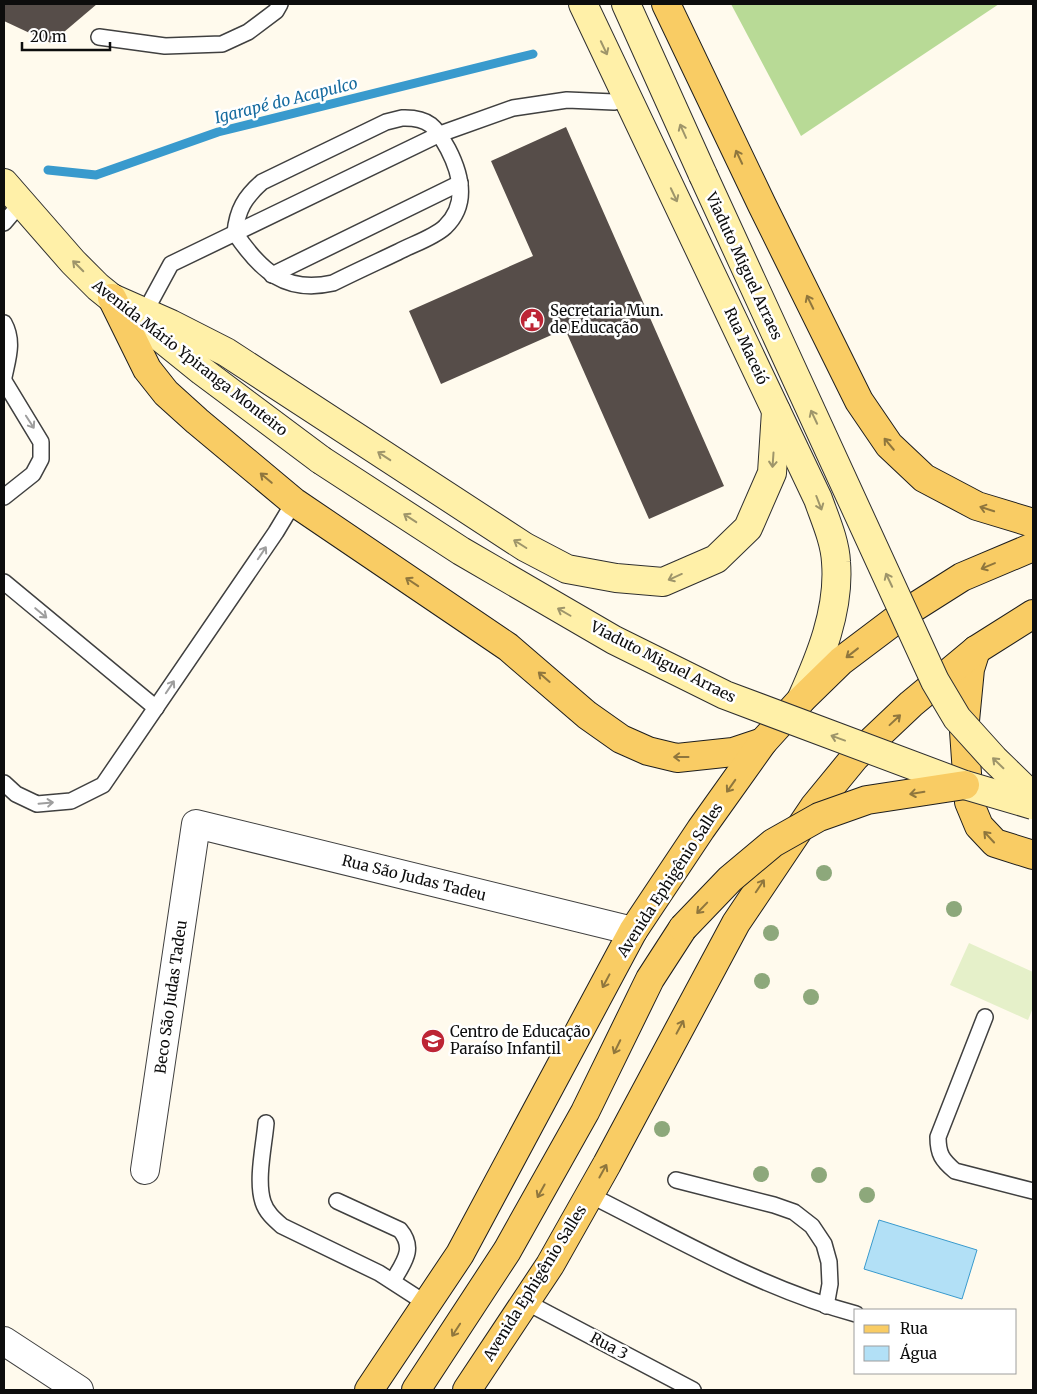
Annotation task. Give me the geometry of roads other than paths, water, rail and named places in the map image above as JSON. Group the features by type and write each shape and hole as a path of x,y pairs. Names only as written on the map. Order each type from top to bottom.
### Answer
{"main road":[{"name":"Rua Maceió","path":"583,4 818,499 830,532 836,561 836,584 831,614 824,642 801,700"},
{"name":"Viaduto Miguel Arraes","path":"626,4 935,681 957,718 994,759 1033,797"},
{"path":"666,4 762,205 859,401 889,445 924,478 977,506 1033,522"},
{"name":"Avenida Mário Ypiranga Monteiro","path":"9,203 112,298 202,371 321,460"},
{"path":"112,298 226,352 525,547 567,569 616,578 663,582 716,558 748,528 772,473 776,411"},
{"path":"112,298 147,369 166,393 294,502 508,647 587,715 620,739 648,751 676,758 733,752 763,742"},
{"name":"Viaduto Miguel Arraes","path":"321,460 461,551 614,640 725,695 965,785 1033,805"},
{"name":"Avenida Ephigênio Salles","path":"369,1390 460,1254 633,932 700,829 763,742 801,700 841,661 902,615 962,577 1033,547"},
{"name":"Avenida Ephigênio Salles","path":"467,1390 550,1265 590,1195 736,923 814,807 855,757 911,704 976,650 1033,614"},
{"path":"976,650 970,669 964,731 969,802 979,826 995,843 1033,855"},
{"path":"416,1390 507,1252 585,1112 650,979 683,928 730,879 773,843 819,817 867,800 965,785"}],"street":[{"name":"Rua São Judas Tadeu","path":"196,824 633,932"},
{"name":"Beco São Judas Tadeu","path":"145,1170 196,824"},
{"path":"4,1342 79,1390"}],"lane":[{"path":"99,37 165,46 222,44 248,32 276,11 280,4"},
{"path":"145,312 171,264 440,134 513,108 567,100 614,102 628,98"},
{"path":"402,118 416,118 428,123 440,134 456,166 460,183 460,198 455,214 445,227 429,237 333,282 317,286 299,286 285,282 272,275 257,262 234,232 236,217 242,203 252,190 262,182 386,122 402,118"},
{"path":"272,275 460,183"},
{"path":"4,323 8,330 11,349 4,377"},
{"path":"4,381 41,442 41,460 32,474 4,497"},
{"path":"4,783 16,794 36,804 70,801 103,785 276,532 294,502"},
{"path":"4,582 156,708"},
{"path":"985,1017 938,1137 938,1150 945,1162 955,1170 1033,1191"},
{"path":"266,1123 260,1186 263,1203 272,1217 282,1226 393,1281 427,1304"},
{"path":"676,1180 774,1205 794,1212 812,1226 824,1244 829,1262 830,1284 826,1306"},
{"path":"590,1195 739,1270 826,1306 854,1313"},
{"path":"337,1201 400,1230 406,1237 408,1247 405,1261 393,1281"},
{"name":"Rua 3","path":"526,1302 693,1390"}],"water":[{"path":"879,1220 977,1250 962,1299 864,1269"}],"waterway":[{"name":"Igarapé do Acapulco","path":"48,170 96,175 218,132 533,54"}],"place":[{"name":"Secretaria Mun. de Educação","path":"532,320"},
{"name":"Centro de Educação Paraíso Infantil","path":"433,1041"}]}
